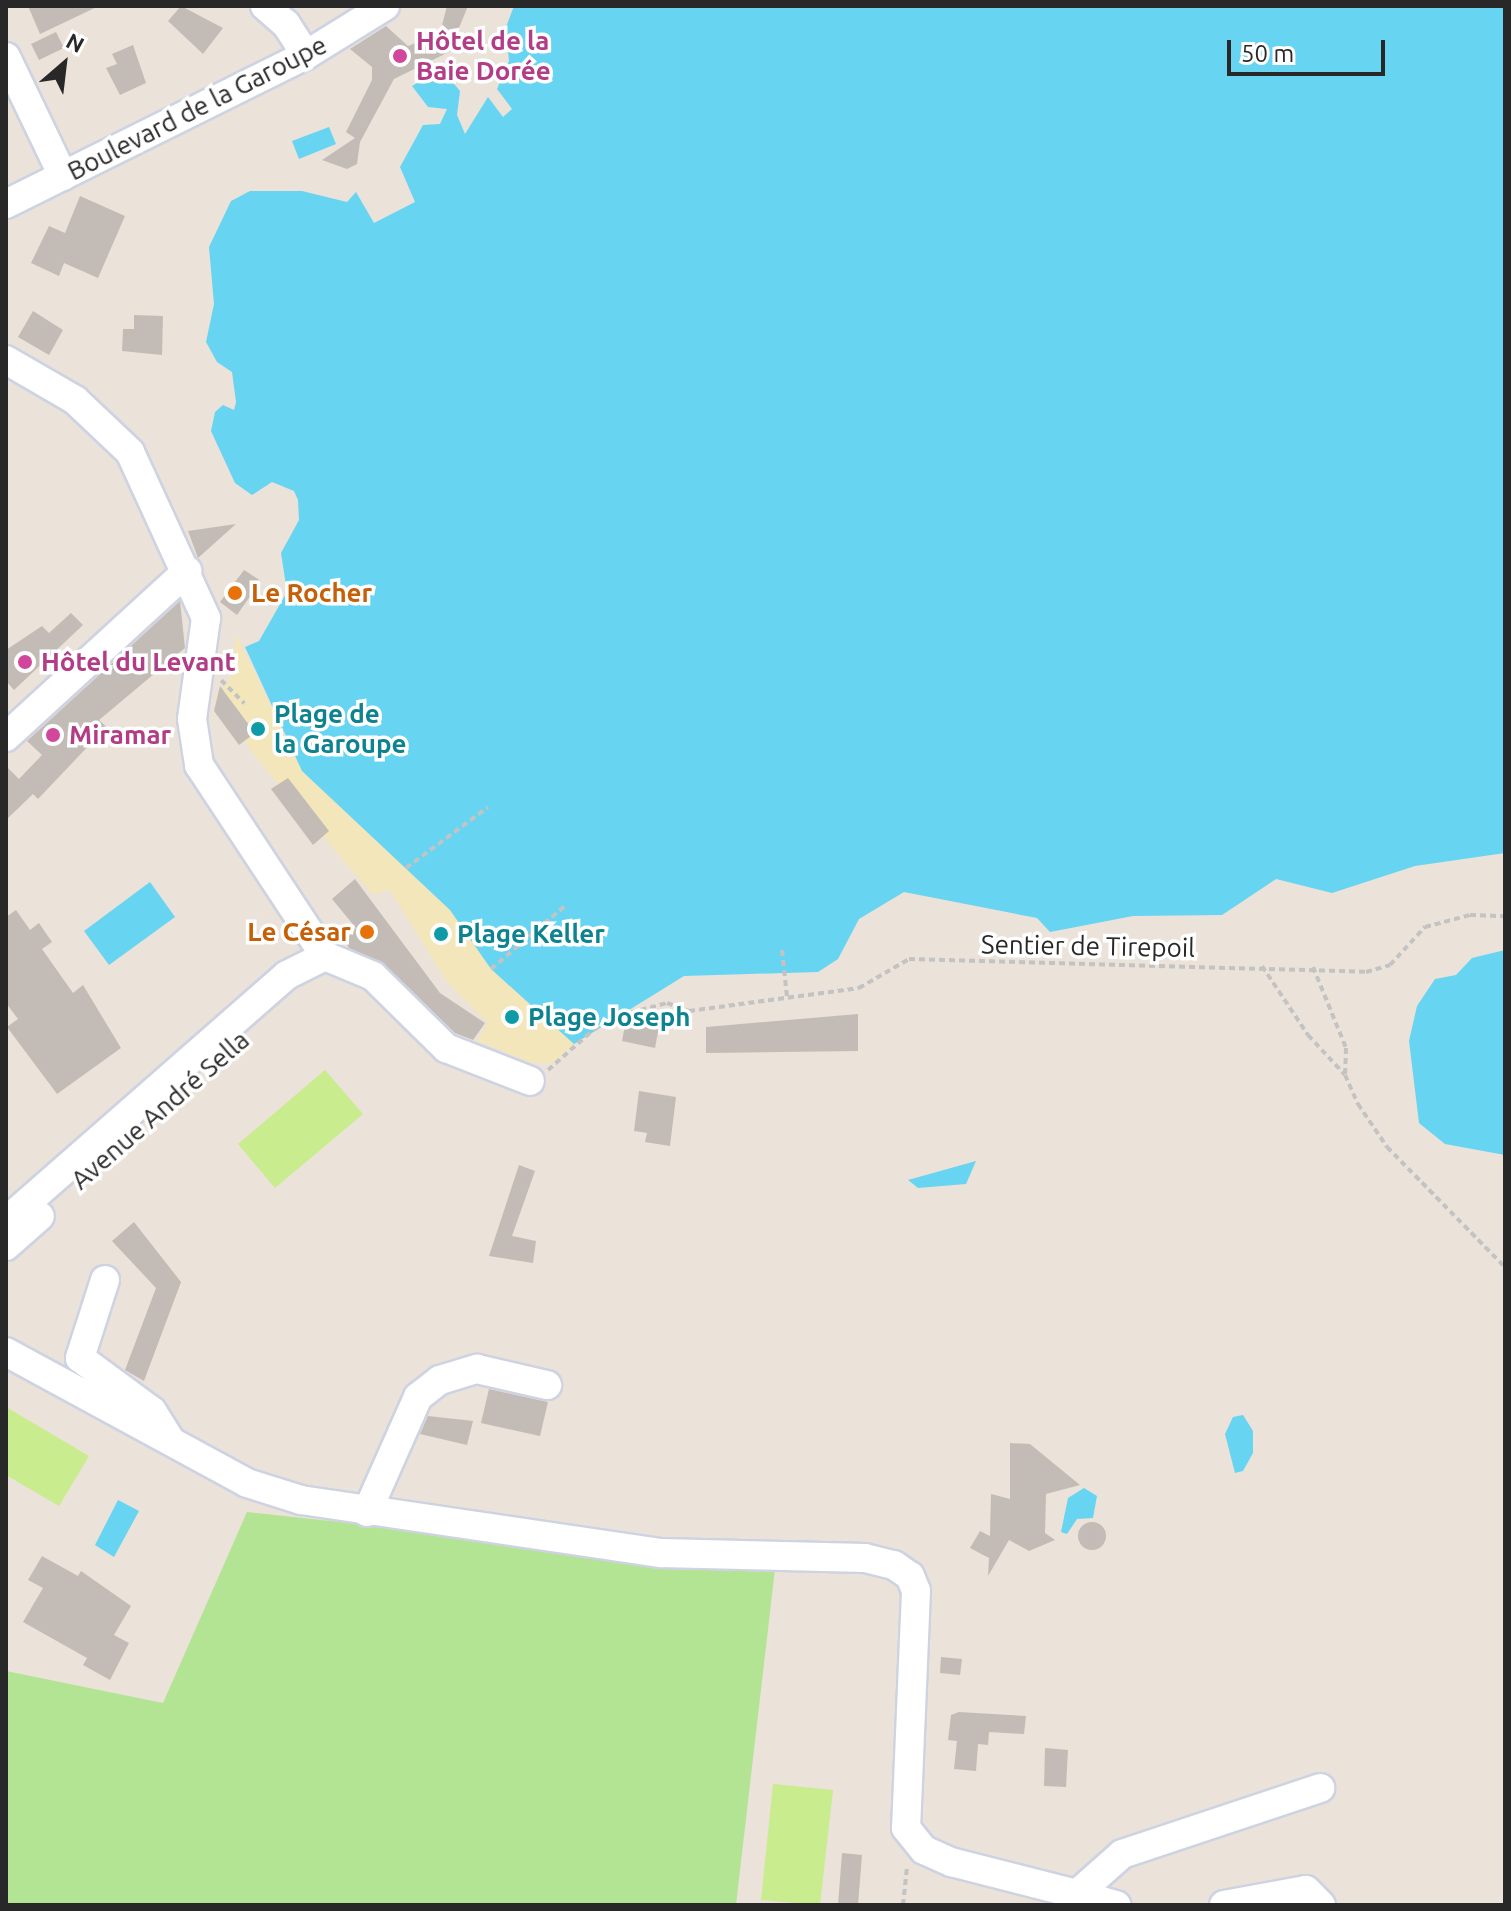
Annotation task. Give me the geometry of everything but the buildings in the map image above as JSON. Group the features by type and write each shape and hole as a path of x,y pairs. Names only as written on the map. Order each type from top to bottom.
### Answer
{"street":[{"path":"265,6 286,24 306,55"},
{"name":"Boulevard de la Garoupe","path":"6,204 306,55 385,6"},
{"path":"6,57 63,176"},
{"path":"6,360 75,400 130,452 187,571 207,626 192,719 200,751 213,754 321,910 316,963 373,976 446,1048 530,1081"},
{"path":"6,737 187,571"},
{"name":"Avenue André Sella","path":"6,1221 287,975 316,963"},
{"name":"Avenue André Sella","path":"6,1246 298,988 316,963"},
{"path":"105,1280 80,1358 152,1411 173,1445"},
{"path":"6,1352 247,1483 367,1512 661,1553 865,1558 894,1565 910,1576 916,1591 906,1828 924,1850 951,1862 1116,1905"},
{"path":"367,1512 418,1397 440,1380 477,1369 547,1385"},
{"path":"1077,1894 1122,1854 1320,1788"},
{"path":"1224,1905 1306,1890 1321,1905"}],"path":[{"path":"406,868 488,807"},
{"path":"491,969 566,905"},
{"name":"Sentier de Tirepoil","path":"530,1081 621,1015 667,1003 689,1011 859,988 909,959 1313,967 1366,972 1390,965 1425,927 1470,915 1505,916"},
{"path":"782,950 787,997"},
{"path":"1262,966 1345,1075 1387,1147 1505,1267"},
{"path":"1313,967 1346,1048 1345,1075"}],"green space":[{"path":"325,1070 363,1114 275,1188 238,1144"},
{"path":"6,1407 89,1456 59,1506 6,1475"},
{"path":"247,1512 775,1569 736,1905 6,1905 6,1671 163,1703"},
{"path":"773,1784 833,1790 820,1905 761,1900"}],"sand":[{"path":"236,634 302,771 450,910 491,969 574,1044 553,1063 533,1063 477,1041 488,1023 447,982 390,890 373,895 254,755 215,697 231,678"}],"water":[{"path":"514,6 1505,6 1505,853 1415,866 1332,893 1276,879 1222,915 1133,916 1050,932 1037,918 904,892 859,919 838,959 818,972 684,976 574,1044 491,969 450,910 302,771 245,647 259,641 287,592 281,553 299,520 298,500 294,491 272,482 252,495 235,483 211,431 215,412 223,405 234,410 236,402 232,372 217,362 206,342 214,304 209,247 231,201 250,191 302,191 347,202 356,192 374,223 415,202 400,167 423,125 440,124 447,109 428,107 412,86 424,79 450,79 460,91 457,115 465,134 488,97 503,117 512,109 497,89 509,61 506,27"},
{"path":"329,127 336,144 299,159 292,141"},
{"path":"150,882 175,917 109,965 84,931"},
{"path":"1505,950 1505,1155 1445,1144 1419,1123 1409,1041 1417,1006 1435,979 1456,975 1472,958"},
{"path":"976,1161 966,1184 918,1188 908,1180"},
{"path":"1243,1415 1253,1431 1253,1453 1243,1471 1235,1473 1225,1434 1233,1417"},
{"path":"1084,1488 1097,1496 1093,1518 1077,1519 1067,1534 1061,1532 1068,1498"},
{"path":"118,1500 139,1511 114,1557 95,1545"}],"place":[{"name":"Hôtel de la Baie Dorée","path":"400,56"},
{"name":"Le Rocher","path":"235,593"},
{"name":"Hôtel du Levant","path":"25,662"},
{"name":"Plage de la Garoupe","path":"258,729"},
{"name":"Miramar","path":"53,735"},
{"name":"Le César","path":"367,932"},
{"name":"Plage Keller","path":"441,934"},
{"name":"Plage Joseph","path":"512,1017"}]}
